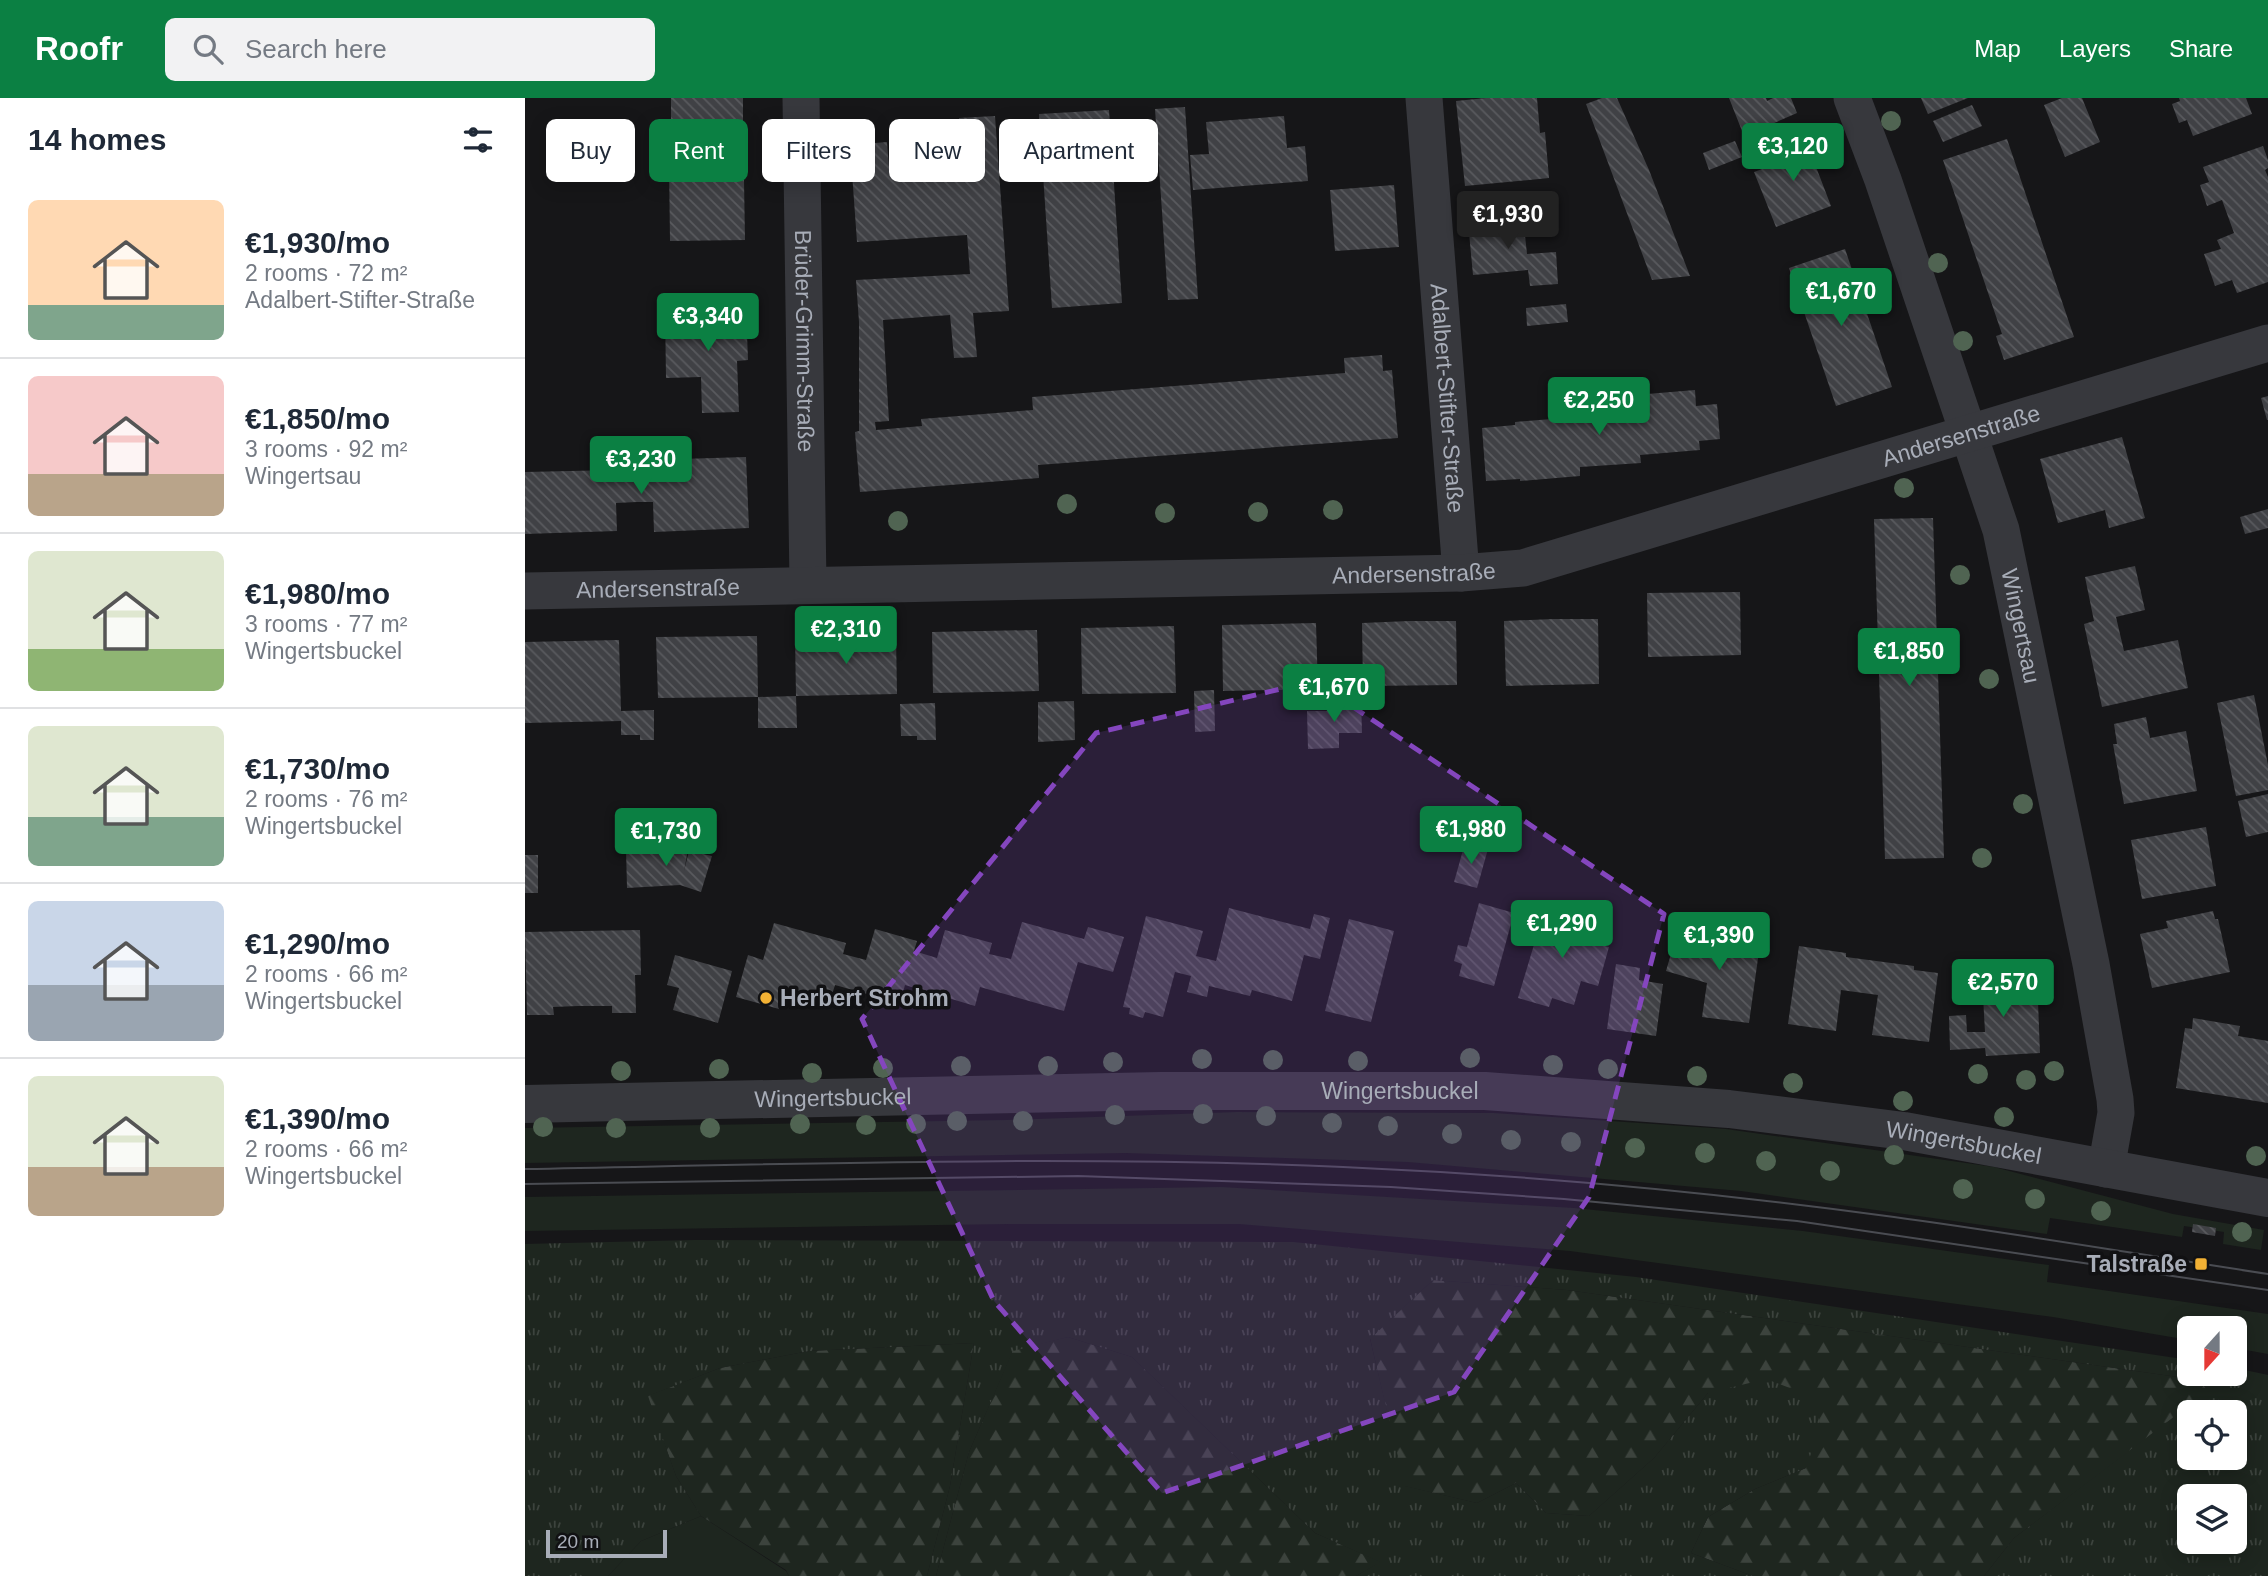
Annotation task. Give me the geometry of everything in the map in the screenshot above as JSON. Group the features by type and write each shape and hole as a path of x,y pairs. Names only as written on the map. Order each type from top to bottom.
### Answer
{"street":[{"name":"Brüder-Grimm-Straße","path":"801,98 808,585"},
{"name":"Adalbert-Stifter-Straße","path":"1424,98 1461,573"},
{"name":"Wingertsau","path":"1852,98 1883,180 2001,530 2091,964 2115,1099 2116,1113 2106,1169"},
{"name":"Andersenstraße","path":"525,590 1461,573 1523,568 2268,342"},
{"name":"Wingertsbuckel","path":"525,1104 1161,1091 1485,1091 1728,1109 1904,1131 2268,1198"}],"highlighted area":[{"path":"1314,681 1664,914 1589,1197 1454,1392 1162,1493 994,1301 862,1019 1096,733"}],"green space":[{"path":"1237,1112 1494,1113 1726,1129 1994,1167 2173,1214 2264,1230 2261,1250 2223,1244 2224,1232 2184,1226 2182,1237 2050,1218 2047,1234 1741,1191 1408,1162 1126,1153 525,1163 525,1128 1006,1120"},
{"path":"1221,1187 1574,1208 1803,1231 2049,1265 2047,1282 2268,1314 2268,1354 2247,1350 2247,1316 2177,1316 2177,1338 2053,1317 1570,1251 1239,1224 1009,1224 525,1231 525,1197"},
{"path":"696,1240 1293,1242 1636,1277 2177,1358 2177,1377 1567,1290 1433,1280 1370,1339 1405,1486 1477,1503 1516,1483 1546,1513 1589,1516 1654,1458 1708,1393 1766,1379 1816,1398 1820,1427 1806,1468 1755,1489 1708,1517 1691,1553 1753,1576 1356,1576 1380,1562 1315,1533 1132,1357 1068,1337 1013,1351 969,1452 936,1576 927,1576 950,1486 974,1343 809,1351 720,1368 648,1396 676,1476 701,1516 641,1541 608,1576 525,1576 525,1244"},
{"path":"1433,1280 1567,1290 2177,1377 2177,1386 2204,1386 2209,1391 2197,1400 2177,1400 2177,1415 2014,1538 1984,1576 1753,1576 1691,1553 1708,1517 1755,1489 1806,1468 1708,1393 1654,1458 1589,1516 1546,1513 1516,1483 1477,1503 1404,1486 1370,1338"},
{"path":"1068,1337 1132,1357 1315,1533 1381,1562 1356,1576 936,1576 969,1452 1013,1350"},
{"path":"974,1343 950,1486 927,1576 789,1576 786,1570 701,1516 676,1476 647,1396 720,1368 809,1351"},
{"path":"2247,1371 2268,1375 2268,1576 1984,1576 2014,1538 2177,1414 2177,1470 2247,1470 2247,1400 2196,1400 2208,1391 2204,1386 2247,1386"},
{"path":"701,1516 786,1571 789,1576 608,1576 641,1541"}],"building":[{"path":"671,98 743,98 743,119 671,119"},
{"path":"1537,98 1540,133 1545,132 1549,178 1465,186 1456,101"},
{"path":"1602,98 1617,98 1649,170 1690,276 1652,280 1586,104"},
{"path":"1729,98 1766,98 1767,101 1773,98 1791,98 1797,113 1744,136"},
{"path":"1921,98 1968,98 1928,114"},
{"path":"2062,98 2082,98 2100,142 2065,157 2044,105"},
{"path":"2179,98 2246,98 2252,114 2193,136 2187,120 2179,123 2172,104 2180,101"},
{"path":"1972,105 1982,126 1943,142 1933,121"},
{"path":"1185,107 1198,299 1168,300 1158,119 1156,119 1155,109"},
{"path":"1109,110 1110,119 1039,119 1039,114"},
{"path":"995,116 1009,311 973,313 977,357 954,358 950,315 883,320 889,421 875,422 876,430 922,426 921,419 1033,410 1032,397 1345,373 1344,358 1382,355 1383,371 1392,370 1398,438 1038,465 1039,478 860,492 855,432 859,431 859,322 856,280 970,274 967,235 857,242 853,182 875,182 875,143 887,142 889,182 985,182 985,119 959,118"},
{"path":"1284,116 1287,148 1305,146 1308,181 1193,190 1190,155 1209,154 1206,122"},
{"path":"1803,133 1831,206 1776,227 1754,172 1784,161 1777,143"},
{"path":"2007,139 2074,337 2004,360 1996,336 2002,334 1943,160"},
{"path":"1735,141 1742,157 1709,170 1703,153"},
{"path":"2263,146 2268,160 2268,168 2265,170 2268,177 2268,282 2237,293 2232,280 2215,286 2204,254 2221,249 2217,240 2234,233 2222,200 2207,206 2200,185 2209,182 2203,167"},
{"path":"669,182 744,182 745,240 670,241"},
{"path":"1044,182 1114,182 1122,303 1052,308"},
{"path":"1394,185 1399,247 1335,251 1330,190"},
{"path":"1491,216 1492,220 1523,217 1527,254 1556,252 1558,284 1530,286 1528,270 1473,275 1468,222 1477,222 1476,217"},
{"path":"1845,249 1892,387 1836,406 1789,268"},
{"path":"1566,304 1568,322 1527,326 1526,308"},
{"path":"746,308 748,360 737,361 739,412 702,413 701,377 666,378 665,310"},
{"path":"1695,390 1696,406 1717,404 1720,439 1699,441 1700,450 1640,455 1641,463 1580,467 1580,476 1486,481 1482,428 1515,425 1515,422 1576,417 1575,408 1636,403 1635,395"},
{"path":"2268,396 2268,420 2267,420 2261,398"},
{"path":"2122,437 2145,518 2109,528 2105,510 2058,523 2040,459"},
{"path":"746,457 749,528 654,532 653,502 637,502 616,503 617,531 525,534 525,472 615,470 615,461"},
{"path":"2268,509 2268,528 2245,534 2240,517"},
{"path":"1933,518 1944,858 1885,859 1874,519"},
{"path":"2135,566 2145,610 2116,617 2124,651 2178,640 2188,688 2102,707 2084,624 2094,621 2085,577"},
{"path":"1740,592 1741,655 1648,657 1647,593"},
{"path":"1598,619 1599,684 1506,686 1504,621"},
{"path":"1456,621 1457,685 1363,686 1362,623"},
{"path":"1316,623 1318,689 1223,691 1222,625"},
{"path":"1174,626 1176,693 1082,694 1081,628"},
{"path":"1037,630 1039,691 933,693 932,632"},
{"path":"896,635 897,694 796,696 795,637"},
{"path":"757,636 758,697 658,698 656,637"},
{"path":"619,640 621,711 654,710 654,740 640,740 640,735 621,735 621,721 525,723 525,642"},
{"path":"1214,690 1215,731 1195,732 1194,691"},
{"path":"2254,695 2268,765 2268,790 2236,796 2217,703"},
{"path":"796,696 797,728 758,728 758,697"},
{"path":"1338,698 1361,698 1362,733 1339,733 1339,748 1308,749 1307,711 1338,711"},
{"path":"1074,701 1075,740 1038,742 1038,702"},
{"path":"935,703 936,740 917,740 917,736 901,736 900,704"},
{"path":"2146,717 2150,738 2186,731 2197,791 2124,804 2113,744 2117,744 2114,724"},
{"path":"2268,794 2268,832 2246,837 2238,801"},
{"path":"2206,827 2216,886 2142,899 2131,840"},
{"path":"1465,843 1488,849 1477,888 1454,882"},
{"path":"626,849 688,850 684,871 689,851 712,856 701,892 680,885 627,888"},
{"path":"525,855 538,855 538,893 525,893"},
{"path":"1479,903 1514,913 1494,986 1459,976 1462,964 1454,961 1458,945 1467,947"},
{"path":"1229,908 1310,929 1314,914 1330,918 1320,959 1304,955 1292,1001 1252,990 1250,996 1209,986 1207,997 1187,992 1191,976 1175,972 1163,1017 1145,1012 1143,1018 1129,1014 1130,1008 1123,1007 1146,916 1203,931 1196,956 1216,961"},
{"path":"1545,908 1598,924 1592,943 1609,947 1598,986 1581,981 1574,1005 1552,998 1549,1007 1518,998"},
{"path":"2213,911 2215,919 2218,919 2230,972 2152,988 2140,934 2168,928 2166,921"},
{"path":"1349,919 1394,931 1371,1022 1325,1011"},
{"path":"1022,922 1084,939 1088,927 1124,937 1113,972 1078,962 1064,1011 980,987 975,1006 905,985 900,1003 835,985 829,1004 784,991 779,1009 736,997 748,955 763,960 774,923 846,943 843,954 866,960 875,929 917,941 914,951 937,958 945,930 992,943 989,954 1011,959"},
{"path":"1714,929 1738,932 1737,941 1760,944 1749,1023 1702,1017 1707,983 1666,971 1678,930 1702,937 1701,942 1712,945"},
{"path":"640,930 641,975 635,975 636,1013 612,1013 612,1006 578,1006 553,1007 554,1015 527,1015 525,932"},
{"path":"1799,946 1846,953 1846,957 1914,966 1914,970 1938,973 1929,1042 1872,1035 1878,995 1841,990 1836,1031 1788,1024"},
{"path":"675,955 732,971 718,1023 673,1010 679,988 667,985"},
{"path":"1616,964 1640,968 1639,980 1663,984 1656,1036 1607,1029"},
{"path":"2037,976 2040,1053 1986,1056 1985,1048 1950,1050 1949,1016 1966,1015 1967,1032 1985,1032 1982,978"},
{"path":"2193,1018 2240,1026 2238,1036 2268,1041 2268,1103 2176,1088 2185,1028 2192,1029"},
{"path":"2193,1224 2216,1228 2215,1236 2192,1232"}],"tram line":[{"path":"525,1169 1036,1161 1241,1163 1412,1170 1688,1192 1826,1208 1988,1230 2268,1274"},
{"path":"525,1184 1078,1176 1391,1187 1564,1199 1797,1221 2268,1290"}],"place":[{"name":"Herbert Strohm","path":"766,998"},
{"name":"Talstraße","path":"2201,1264"}]}
